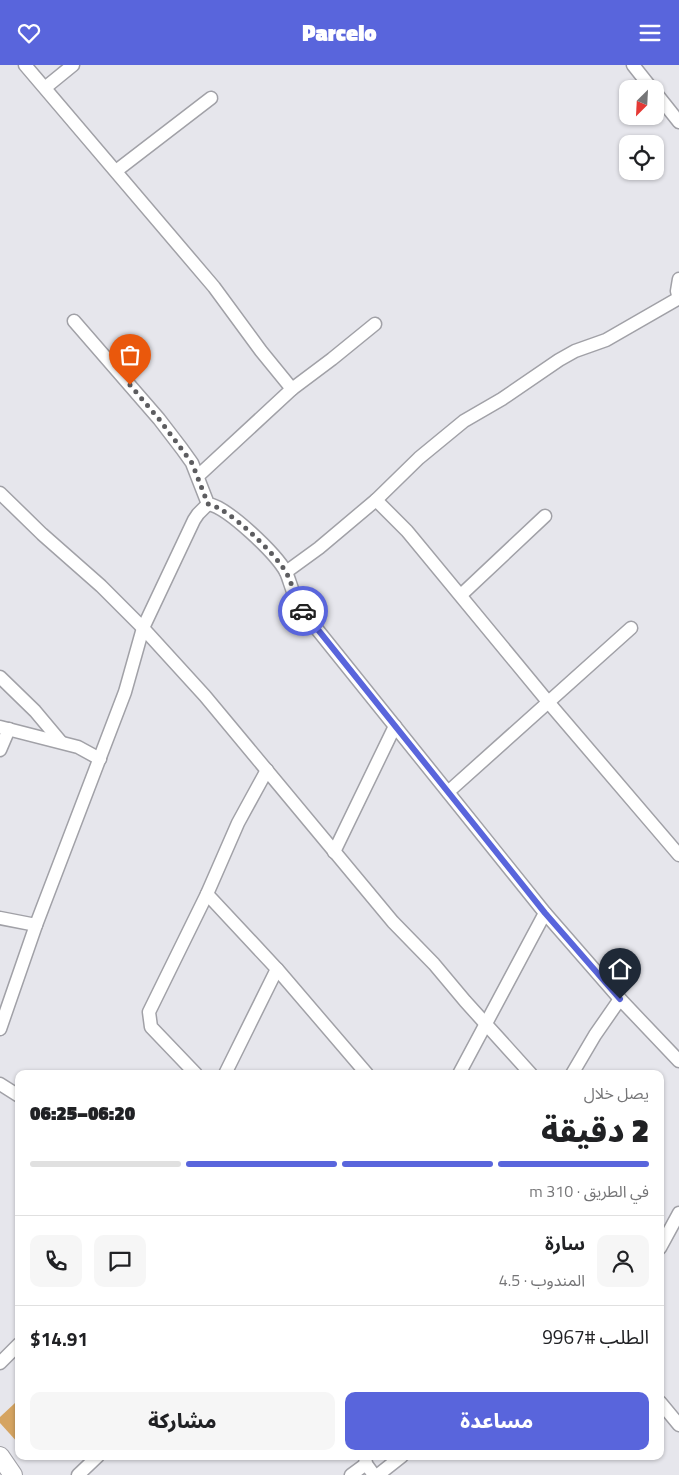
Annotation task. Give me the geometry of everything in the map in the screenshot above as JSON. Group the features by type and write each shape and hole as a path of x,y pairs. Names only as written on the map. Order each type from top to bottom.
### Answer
{"street":[{"path":"25,65 46,87 214,287 260,351 292,389"},
{"path":"46,87 73,65"},
{"path":"633,65 645,80"},
{"path":"116,171 211,98"},
{"path":"664,103 679,122"},
{"path":"286,572 320,549 376,501 419,458 464,421 508,395 568,355 606,339 679,299 677,291 679,279"},
{"path":"74,321 159,419 192,463 208,504"},
{"path":"198,476 292,389 375,324"},
{"path":"0,493 42,534 101,586 143,628 205,696 393,922 527,1070"},
{"path":"376,501 407,531 549,703 679,855"},
{"path":"208,504 220,508 232,517 274,557 286,572 295,595 308,618 448,793 545,913 620,999 679,1061"},
{"path":"0,1029 36,925 126,692 143,628 198,513 208,504"},
{"path":"461,595 546,516"},
{"path":"448,793 631,628"},
{"path":"0,677 35,711 60,742"},
{"path":"334,851 395,726"},
{"path":"0,750 4,728 78,747 100,759"},
{"path":"192,1070 152,1027 149,1016 153,1004 207,894 238,823 267,770"},
{"path":"207,894 277,969 364,1070"},
{"path":"461,1070 545,913"},
{"path":"0,918 36,925"},
{"path":"227,1070 277,969"},
{"path":"574,1070 594,1035 620,999"},
{"path":"0,1084 15,1093"},
{"path":"664,1241 679,1213"},
{"path":"0,1363 15,1348"},
{"path":"676,1422 679,1406"},
{"path":"664,1407 676,1422"},
{"path":"0,1456 13,1475"},
{"path":"78,1475 94,1460"},
{"path":"351,1475 365,1460 376,1475 397,1460"}],"building":[{"path":"15,1403 15,1440 0,1423 0,1417"}],"way so far":[{"path":"130,385 159,419 192,463 208,504 220,508 232,517 274,557 286,572 303,611"}],"route":[{"path":"303,611 545,913 620,999"}]}
